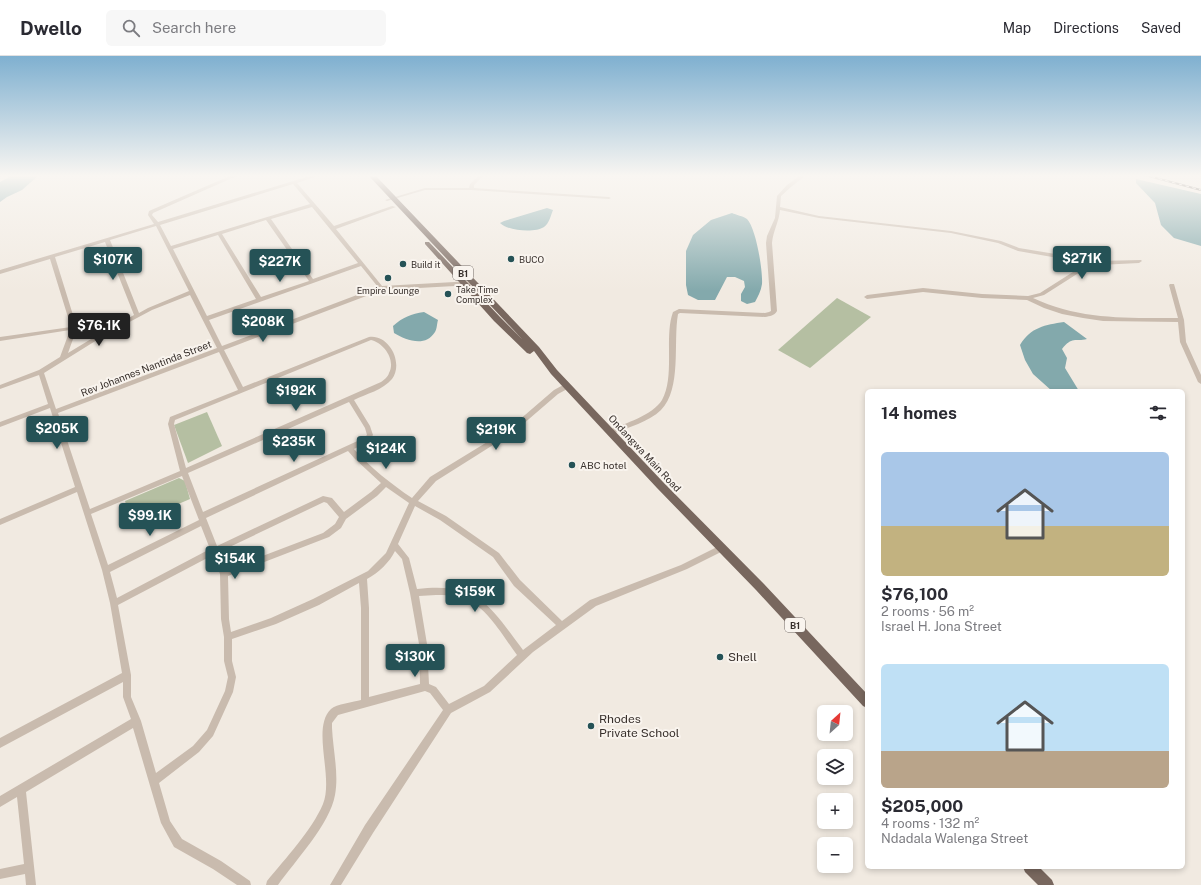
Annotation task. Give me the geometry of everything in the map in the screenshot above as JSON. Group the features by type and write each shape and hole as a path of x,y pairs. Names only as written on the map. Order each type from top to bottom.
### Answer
{"main road":[{"name":"Ondangwa Main Road","path":"402,214 417,227 497,319 554,372 660,485 722,548"},
{"name":"Ondangwa Main Road","path":"404,214 536,349 554,372"},
{"name":"B1","path":"722,548 865,700"},
{"path":"1032,869 1048,885"}],"street":[{"path":"150,214 170,248 242,391"},
{"path":"0,272 195,214"},
{"path":"170,248 285,214"},
{"path":"320,214 381,288"},
{"path":"333,228 375,214"},
{"path":"611,432 658,410 667,399 670,384 675,313 679,311 765,315 771,314 774,311 769,243 777,214"},
{"path":"804,214 819,217 958,233 999,242 1018,249 1098,263 1139,261"},
{"path":"268,219 312,281"},
{"path":"219,234 259,299"},
{"path":"107,240 138,316"},
{"path":"52,256 74,328 63,358"},
{"path":"867,296 923,290 982,296 1028,298 1042,294 1076,273 1098,263"},
{"path":"205,319 361,264"},
{"name":"Rev Johannes Nantinda Street","path":"0,425 53,409 221,349 381,288 473,283"},
{"path":"1172,285 1181,320 1184,345 1201,382"},
{"path":"0,387 41,372 103,334 164,303 192,292"},
{"path":"1028,298 1056,311 1090,317 1114,320 1181,320"},
{"path":"0,339 74,328"},
{"path":"87,513 184,472 383,384 392,373 394,362 391,355 381,341 376,338 371,338 175,417 170,421 184,472 216,550 224,574 228,662 232,677 229,692 210,733 196,749 154,781"},
{"path":"41,372 106,570 114,603 127,675 127,697 136,721 166,823 178,843 217,865 246,885"},
{"path":"228,637 273,621 363,578 377,568 389,555 413,502 432,480 504,434 556,392 567,386"},
{"path":"106,570 203,518 366,440 370,434 368,428 350,399"},
{"path":"349,448 386,483 413,502 443,518 496,555 518,583 561,626"},
{"path":"224,574 326,535 338,526 343,517 386,483"},
{"path":"0,522 79,488"},
{"path":"114,603 216,550 323,499 329,500 339,510 343,517"},
{"path":"394,545 405,558 414,593 423,644 425,687"},
{"path":"335,885 369,829 448,710 487,689 523,656 593,603 684,568 722,548"},
{"path":"363,578 365,608 365,702"},
{"path":"414,593 444,590 459,593 472,598 491,614 523,656"},
{"path":"0,743 127,675"},
{"path":"271,885 326,810 330,790 327,728 328,721 335,711 425,687 433,690 448,710"},
{"path":"0,802 136,721"},
{"path":"22,790 30,885"},
{"path":"0,874 28,868"}],"green space":[{"path":"837,298 871,317 810,368 778,350"},
{"path":"207,412 222,446 188,463 174,425"},
{"path":"179,478 185,481 190,499 132,524 125,501"}],"water":[{"path":"528,214 552,214 544,227 534,230 509,228 500,223"},
{"path":"734,214 744,217 750,224 758,250 762,284 755,302 747,304 741,301 741,294 745,287 744,281 735,277 727,277 715,300 698,300 688,295 686,285 686,251 693,235 711,220"},
{"path":"1158,214 1201,214 1201,246 1174,238 1161,225"},
{"path":"424,312 438,320 436,331 431,337 426,340 415,341 394,333 393,326 400,320 411,315"},
{"path":"1064,322 1087,339 1068,342 1062,349 1067,358 1065,368 1078,389 1050,389 1033,374 1025,360 1020,345 1024,339 1039,328"}],"place":[{"name":"BUCO","path":"511,259"},
{"name":"Build it","path":"403,264"},
{"name":"Empire Lounge","path":"388,278"},
{"name":"Take Time Complex","path":"448,294"},
{"name":"ABC hotel","path":"572,465"},
{"name":"Shell","path":"720,657"},
{"name":"Rhodes Private School","path":"591,726"}]}
